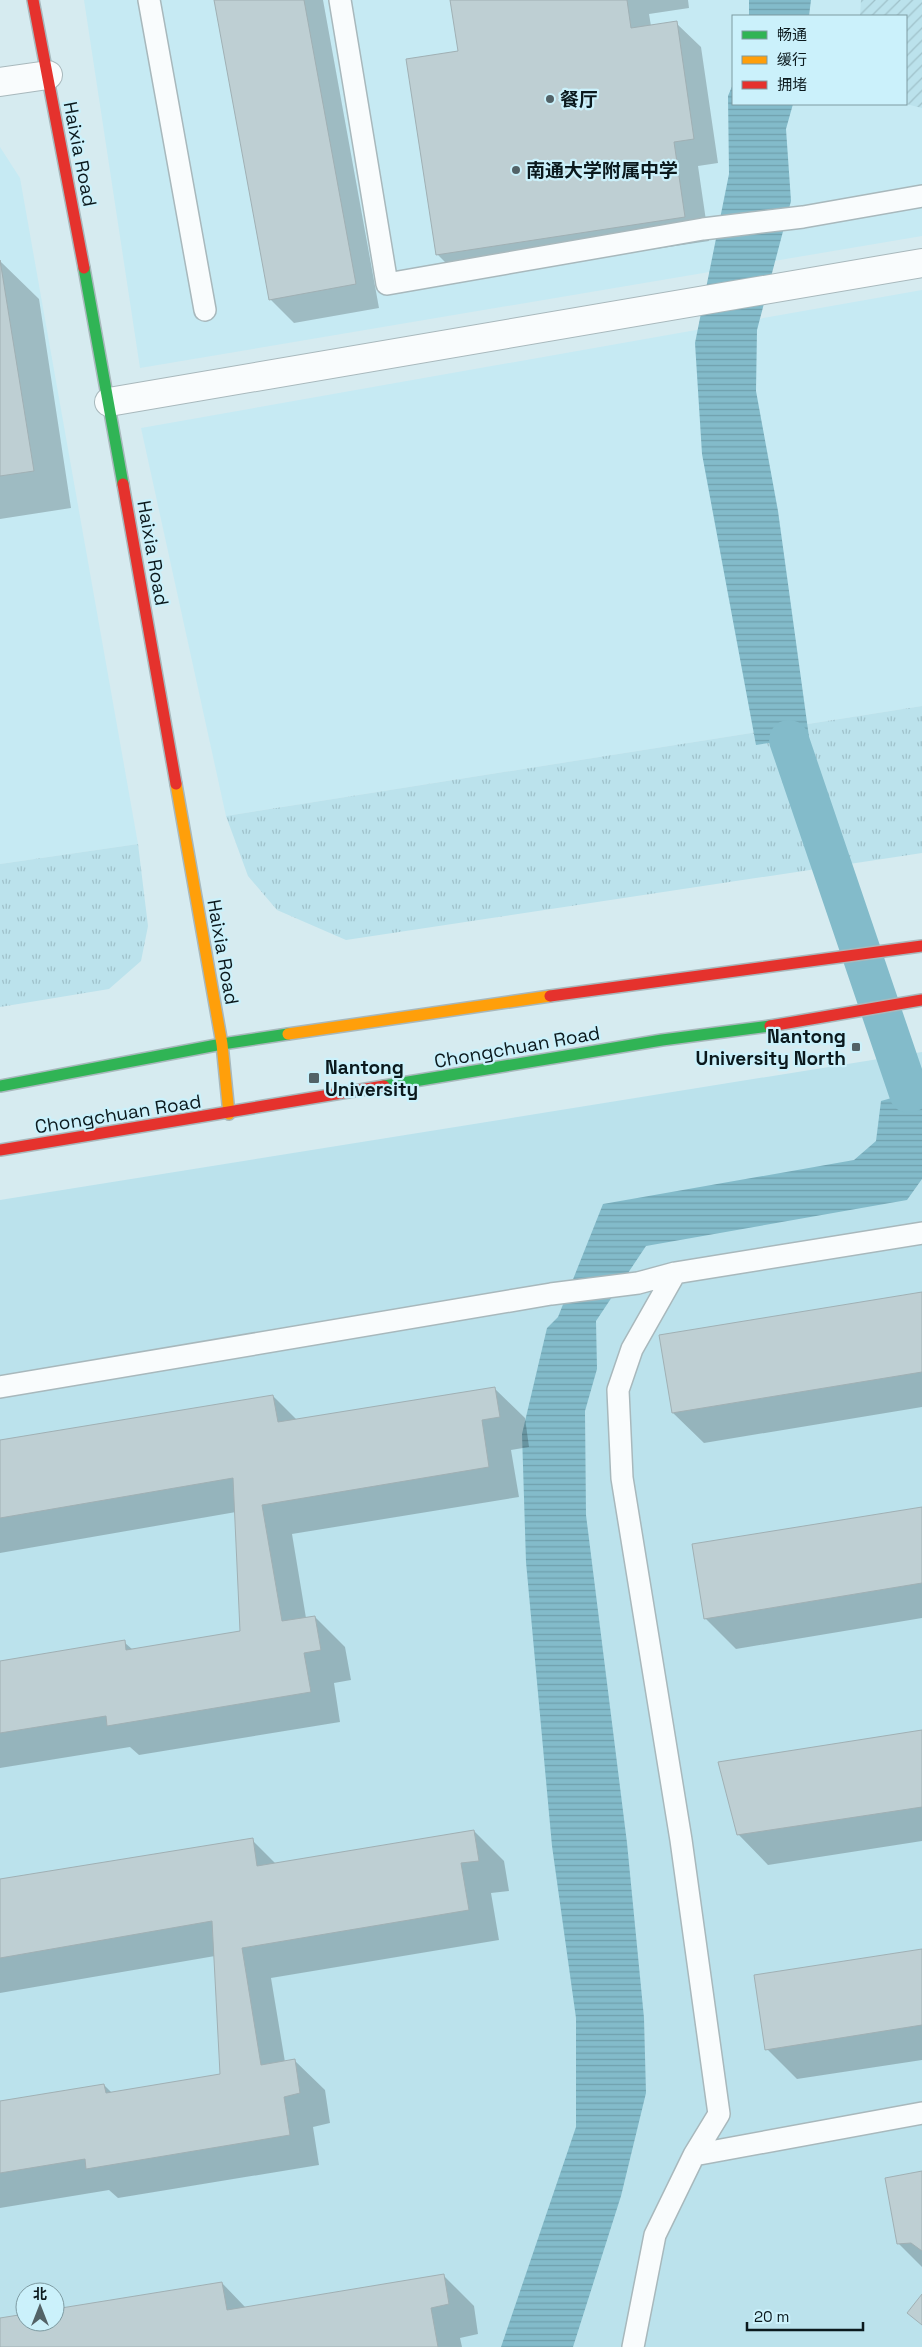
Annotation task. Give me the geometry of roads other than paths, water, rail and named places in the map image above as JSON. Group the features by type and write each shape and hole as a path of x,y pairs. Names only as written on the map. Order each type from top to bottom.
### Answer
{"main road":[{"name":"Haixia Road","path":"33,0 109,402 222,1044 230,1114"},
{"path":"0,1086 222,1044 658,980 922,946"},
{"name":"Chongchuan Road","path":"0,1150 230,1114 662,1040 763,1027 922,1000"}],"street":[{"path":"0,82 48,74"},
{"path":"109,402 922,263"}],"lane":[{"path":"149,0 205,310"},
{"path":"340,0 387,284 703,230 803,217 922,196"},
{"path":"0,1388 551,1294 638,1283 675,1273 922,1233"},
{"path":"633,2347 655,2235 694,2154 720,2114 681,1840 622,1478 618,1390 632,1349 675,1273"},
{"path":"694,2154 922,2113"}],"waterway":[{"path":"789,740 909,1093"}],"place":[{"name":"餐厅","path":"550,99"},
{"name":"南通大学附属中学","path":"516,170"},
{"name":"Nantong University North","path":"856,1047"},
{"name":"Nantong University","path":"314,1078"}]}
